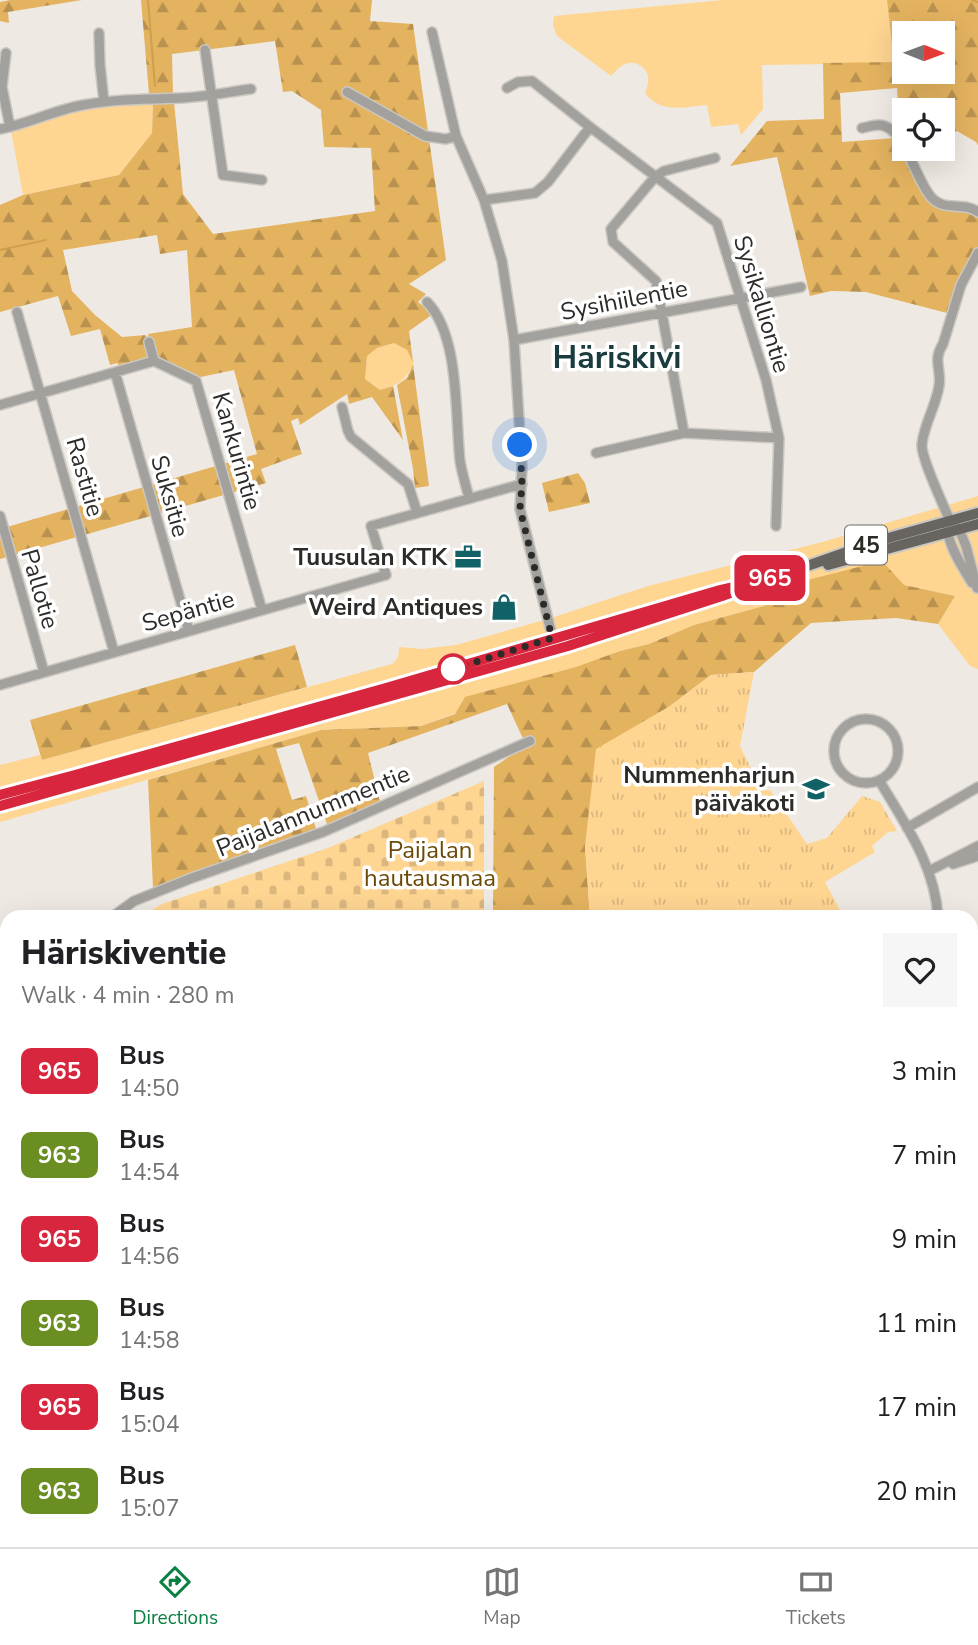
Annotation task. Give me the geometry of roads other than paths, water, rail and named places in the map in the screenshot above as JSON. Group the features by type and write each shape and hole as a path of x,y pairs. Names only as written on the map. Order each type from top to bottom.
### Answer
{"main road":[{"name":"45","path":"0,806 554,644 720,590 772,578 881,540 948,527 978,513"},
{"name":"45","path":"948,527 959,529 978,524"},
{"name":"45","path":"0,795 554,644"}],"street":[{"path":"432,32 456,136 484,200 502,261 514,340 522,484 520,509 554,644"},
{"path":"99,33 104,102"},
{"path":"205,50 223,175 262,180"},
{"path":"6,53 2,87 5,128 57,111 104,102 184,98 251,89"},
{"name":"Sysikalliontie","path":"507,88 518,82 532,82 718,223 766,380 779,438 776,526"},
{"path":"347,92 425,136 446,139 456,136"},
{"path":"862,128 880,125 890,128 898,137 933,200 944,206 960,205 978,212"},
{"path":"484,200 536,193 548,182 590,127"},
{"path":"684,433 656,281 613,242 611,229 655,177 664,171 715,158"},
{"path":"977,589 954,550 922,444 939,388 940,377 936,361 961,285 978,253"},
{"name":"Sysihiilentie","path":"514,340 801,287"},
{"path":"427,302 437,312 451,349 460,464 469,498"},
{"name":"Rastitie","path":"17,312 114,652"},
{"path":"0,405 154,361 149,342"},
{"name":"Kankurintie","path":"154,361 196,381 262,610"},
{"name":"Suksitie","path":"114,372 189,631"},
{"path":"342,407 351,437 408,484 418,512 522,484"},
{"path":"596,453 684,433 779,438"},
{"name":"Sepäntie","path":"0,685 386,575 371,526 418,512"},
{"name":"Pallotie","path":"0,516 44,672"},
{"path":"959,529 977,589"},
{"path":"862,720 875,721 887,727 895,738 895,762 888,774 879,780 867,783 855,781 844,775 837,766 834,745 849,724 862,720"},
{"name":"Paijalannummentie","path":"122,910 134,901 192,878 323,832 530,741"},
{"path":"879,780 933,869 937,910"},
{"path":"907,828 978,787"},
{"path":"933,869 978,846"},
{"path":"933,869 978,856"}],"waterway":[{"path":"148,0 155,86"},
{"path":"972,0 978,2"},
{"path":"0,250 46,240"}],"place":[{"name":"Tuusulan KTK","path":"468,557"},
{"name":"Weird Antiques","path":"504,607"},
{"name":"Nummenharjun päiväkoti","path":"816,789"}],"district":[{"name":"Häriskivi","path":"617,357"}],"park label":[{"name":"Paijalan hautausmaa","path":"430,864"}]}
